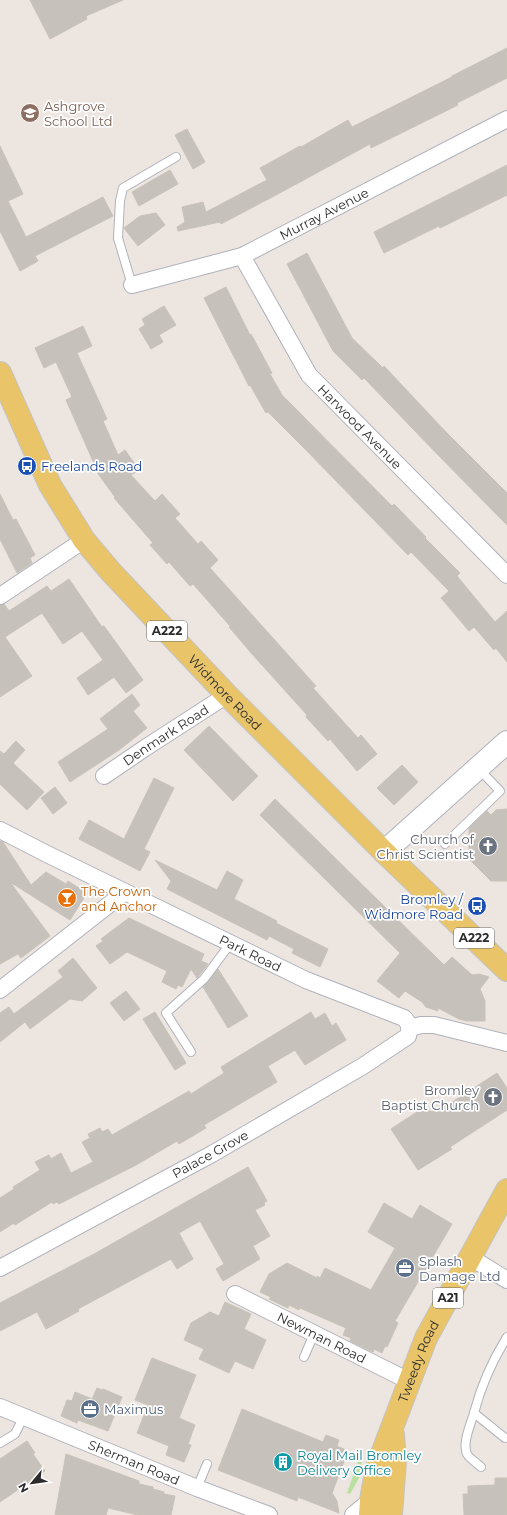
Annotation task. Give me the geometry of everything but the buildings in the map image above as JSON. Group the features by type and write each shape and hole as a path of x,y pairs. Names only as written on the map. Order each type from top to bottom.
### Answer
{"main road":[{"name":"Widmore Road","path":"0,373 50,485 84,540 111,572 227,695 384,852 507,970"},
{"name":"Tweedy Road","path":"371,1508 377,1467 392,1430 408,1381 426,1338 507,1190"},
{"name":"Tweedy Road","path":"391,1515 395,1461 392,1430"}],"street":[{"name":"Murray Avenue","path":"132,285 242,256 507,119"},
{"name":"Harwood Avenue","path":"242,256 309,375 507,575"},
{"path":"0,596 84,540"},
{"name":"Denmark Road","path":"104,776 227,695"},
{"path":"384,852 507,742"},
{"name":"Park Road","path":"0,830 49,856 306,980 404,1018 409,1022 410,1028"},
{"path":"0,990 125,892"},
{"path":"410,1028 421,1025 434,1025 507,1043"},
{"name":"Palace Grove","path":"0,1268 212,1154 363,1066 408,1036 410,1028"},
{"path":"470,1257 507,1280"},
{"name":"Newman Road","path":"235,1294 408,1381"},
{"name":"Sherman Road","path":"0,1407 197,1488 269,1515"},
{"path":"354,1515 371,1508"}],"lane":[{"path":"132,285 118,238 120,200 123,188 176,157"},
{"path":"445,844 500,791 478,767"},
{"path":"191,1052 166,1013 204,979 230,944"},
{"path":"304,1357 314,1334"},
{"path":"481,1467 467,1454 466,1446 468,1434 478,1397 489,1370 507,1337"},
{"path":"474,1413 505,1438"},
{"path":"0,1443 15,1434 24,1416"},
{"path":"197,1488 207,1464"}],"green space":[{"path":"358,1461 362,1462 359,1478 350,1494 347,1493"}],"place":[{"name":"Ashgrove School Ltd","path":"30,113"},
{"name":"Freelands Road","path":"27,466"},
{"name":"Church of Christ Scientist","path":"488,846"},
{"name":"The Crown and Anchor","path":"67,898"},
{"name":"Bromley / Widmore Road","path":"477,906"},
{"name":"Bromley Baptist Church","path":"493,1097"},
{"name":"Splash Damage Ltd","path":"405,1268"},
{"name":"Maximus","path":"90,1409"},
{"name":"Royal Mail Bromley Delivery Office","path":"283,1462"}]}
